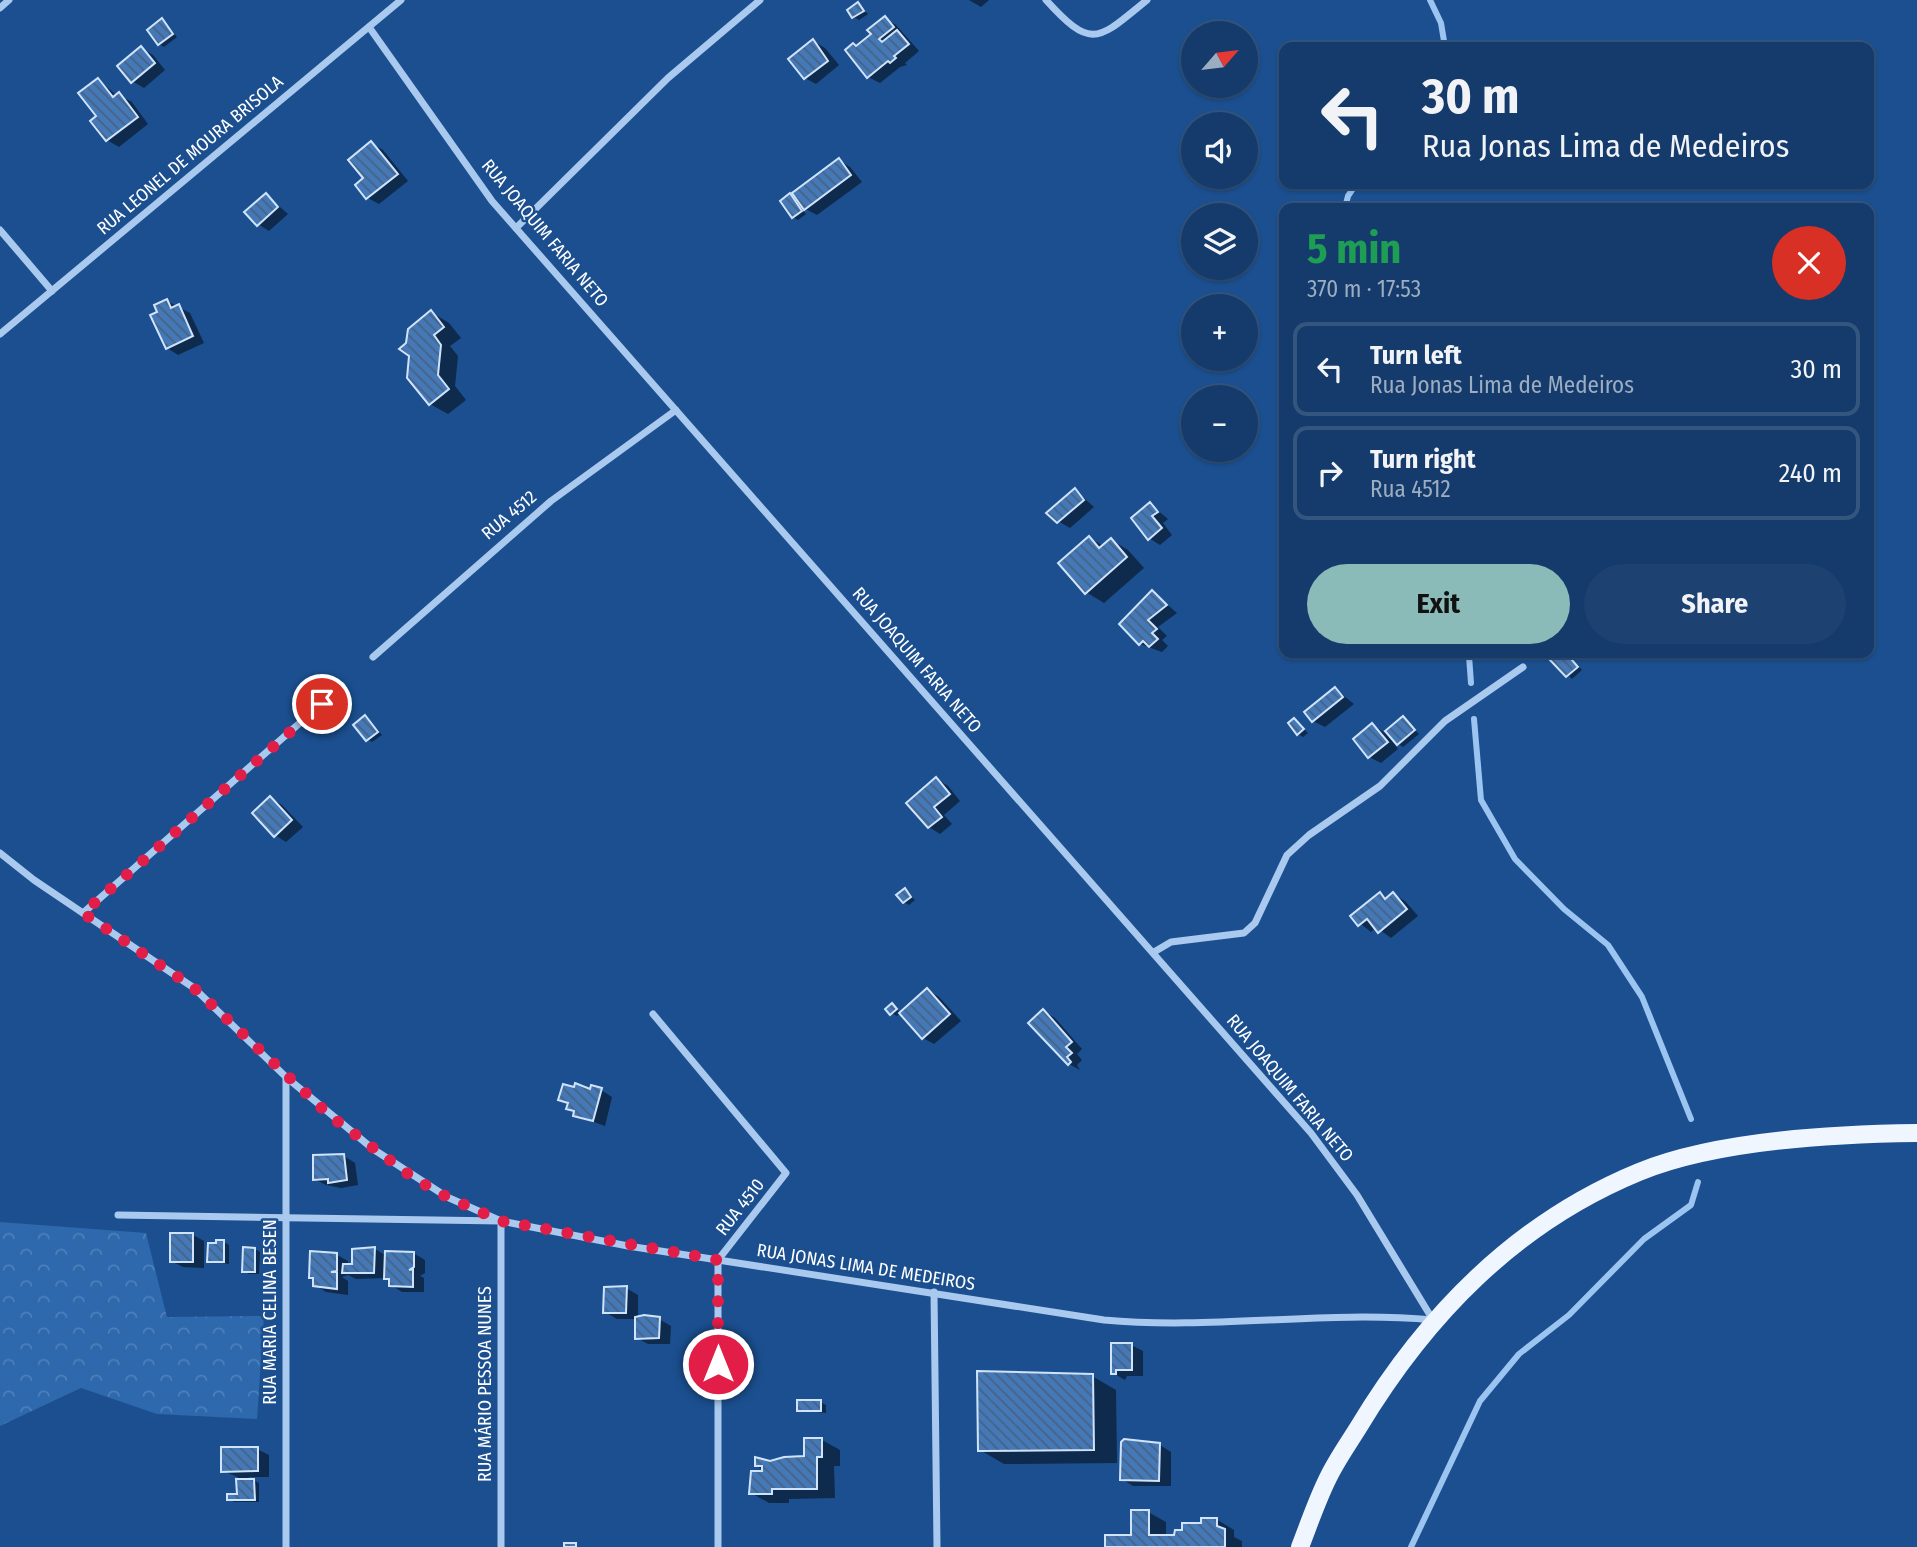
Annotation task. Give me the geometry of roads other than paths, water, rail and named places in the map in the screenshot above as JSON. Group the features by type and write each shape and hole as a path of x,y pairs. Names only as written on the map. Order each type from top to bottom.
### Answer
{"main road":[{"path":"1300,1547 1328,1478 1401,1360 1433,1320 1486,1269 1547,1222 1594,1193 1641,1171 1690,1157 1756,1145 1917,1133"}],"street":[{"path":"0,8 9,0"},
{"name":"RUA LEONEL DE MOURA BRISOLA","path":"0,334 401,0"},
{"path":"516,228 668,78 760,0"},
{"path":"1046,0 1081,34 1093,35 1105,32 1147,0"},
{"name":"RUA JOAQUIM FARIA NETO","path":"369,27 486,192 516,228 1311,1133 1357,1195 1433,1320"},
{"path":"0,230 52,291"},
{"name":"RUA 4512","path":"373,657 551,500 676,410"},
{"path":"1154,952 1171,942 1244,933 1255,923 1287,855 1309,835 1380,786 1445,721 1523,667"},
{"path":"83,913 342,686"},
{"name":"RUA JONAS LIMA DE MEDEIROS","path":"0,853 194,988 286,1077 373,1149 415,1179 501,1221 718,1260 1104,1320 1158,1325 1367,1315 1433,1320"},
{"name":"RUA 4510","path":"653,1014 786,1173 718,1260"},
{"name":"RUA MARIA CELINA BESEN","path":"286,1077 286,1547"},
{"path":"118,1215 501,1221"},
{"name":"RUA MÁRIO PESSOA NUNES","path":"500,1547 501,1221"},
{"path":"718,1260 718,1547"},
{"path":"934,1292 937,1547"}],"waterway":[{"path":"1430,0 1441,23 1444,42"},
{"path":"1346,203 1353,189"},
{"path":"1469,658 1471,683"},
{"path":"1474,719 1481,800 1515,859 1564,909 1608,945 1642,997 1691,1119"},
{"path":"1411,1547 1480,1401 1519,1354 1569,1315 1644,1239 1691,1205 1698,1182"}]}
